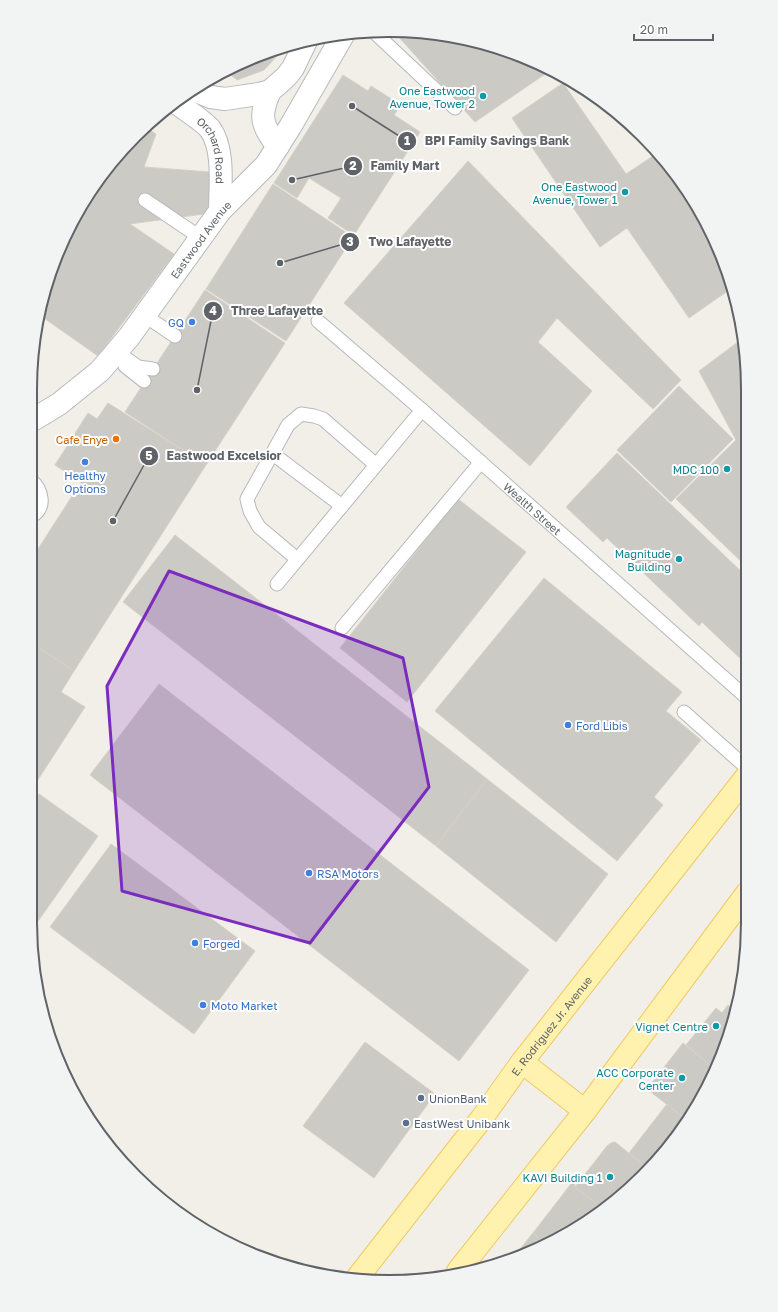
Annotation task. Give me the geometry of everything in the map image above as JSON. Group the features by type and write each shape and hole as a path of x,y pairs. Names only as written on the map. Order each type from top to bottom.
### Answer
{"main road":[{"name":"E. Rodriguez Jr. Avenue","path":"361,1274 482,1118 522,1062 741,784"},
{"path":"461,1267 585,1111 741,901"},
{"path":"522,1062 585,1111"}],"street":[{"name":"Eastwood Avenue","path":"37,417 65,400 100,371 144,315 220,211 266,166 339,41"},
{"path":"198,93 210,97 225,99 264,92 286,76 293,68 303,48"},
{"path":"264,92 263,120 268,134 278,146"},
{"name":"Orchard Road","path":"180,106 209,128 215,140 221,178 220,211"}],"lane":[{"path":"380,37 455,108"},
{"path":"145,200 201,238"},
{"path":"144,315 175,336"},
{"name":"Wealth Street","path":"318,321 422,410 741,693"},
{"path":"114,354 138,367 153,369"},
{"path":"114,354 144,381"},
{"path":"277,584 422,410"},
{"path":"297,559 259,527 250,511 247,499 288,425 301,414 323,419 376,465"},
{"path":"273,454 342,506"},
{"path":"342,628 481,462"},
{"path":"37,485 42,502 37,512"},
{"path":"684,712 741,763"}],"highlighted area":[{"path":"169,571 403,658 429,787 310,943 122,891 107,686"}],"building":[{"name":"One Eastwood Avenue, Tower 2","path":"399,37 435,40 480,49 524,64 546,73 475,122"},
{"path":"278,56 264,70 237,80 230,74"},
{"path":"343,75 368,91 371,86 401,105 394,115 420,132 354,235 328,218 341,198 309,178 297,198 274,183"},
{"name":"One Eastwood Avenue, Tower 1","path":"563,83 626,174 653,156 654,157 682,193 705,233 727,292 689,318 627,228 600,247 512,118"},
{"path":"150,130 156,134 144,167 210,172 211,213 130,224 174,254 98,356 44,318 49,298 73,233 96,193 124,157"},
{"path":"468,161 681,380 653,409 557,318 538,342 592,391 530,466 344,303"},
{"path":"273,184 353,237 286,341 206,289"},
{"path":"205,290 285,343 206,465 125,412"},
{"name":"MDC 100","path":"738,342 741,389 741,561 676,499 736,440 699,371"},
{"path":"679,386 733,439 671,502 617,450"},
{"path":"108,403 206,465 74,671 37,647 37,551 81,482 55,465 88,413 97,419"},
{"name":"Magnitude Building","path":"617,453 741,571 741,659 702,622 699,626 607,538 603,542 566,507"},
{"path":"458,499 526,552 407,702 340,648"},
{"path":"175,535 487,779 436,846 123,602"},
{"name":"Ford Libis","path":"544,578 682,692 666,711 701,740 654,797 663,805 617,861 435,711"},
{"path":"37,647 74,671 61,692 85,707 37,781"},
{"name":"RSA Motors","path":"159,684 529,970 459,1061 90,775"},
{"path":"487,779 608,874 556,942 436,846"},
{"path":"39,794 98,836 37,923 37,797"},
{"path":"111,844 255,951 194,1034 50,927"},
{"name":"Vignet Centre","path":"728,1005 731,1007 711,1065 686,1045 716,1008 722,1013"},
{"path":"365,1042 435,1094 374,1178 303,1126"},
{"name":"ACC Corporate Center","path":"683,1043 711,1065 705,1079 683,1117 647,1089"},
{"path":"667,1104 683,1117 644,1165 629,1153"},
{"name":"KAVI Building 1","path":"615,1142 644,1165 621,1188 598,1206 575,1187 611,1143"},
{"path":"574,1180 575,1187 598,1206 585,1216 542,1240 533,1233"},
{"path":"533,1233 542,1240 524,1248 520,1250"}],"place":[{"name":"One Eastwood Avenue, Tower 2","path":"483,96"},
{"name":"BPI Family Savings Bank","path":"352,106"},
{"name":"Family Mart","path":"292,180"},
{"name":"One Eastwood Avenue, Tower 1","path":"625,192"},
{"name":"Two Lafayette","path":"280,263"},
{"name":"GQ","path":"192,322"},
{"name":"Three Lafayette","path":"197,390"},
{"name":"Cafe Enye","path":"116,439"},
{"name":"Healthy Options","path":"85,462"},
{"name":"MDC 100","path":"727,469"},
{"name":"Eastwood Excelsior","path":"113,521"},
{"name":"Magnitude Building","path":"679,559"},
{"name":"Ford Libis","path":"568,725"},
{"name":"RSA Motors","path":"309,873"},
{"name":"Forged","path":"195,943"},
{"name":"Moto Market","path":"203,1005"},
{"name":"Vignet Centre","path":"716,1026"},
{"name":"ACC Corporate Center","path":"682,1078"},
{"name":"UnionBank","path":"421,1098"},
{"name":"EastWest Unibank","path":"406,1123"},
{"name":"KAVI Building 1","path":"610,1177"}]}
